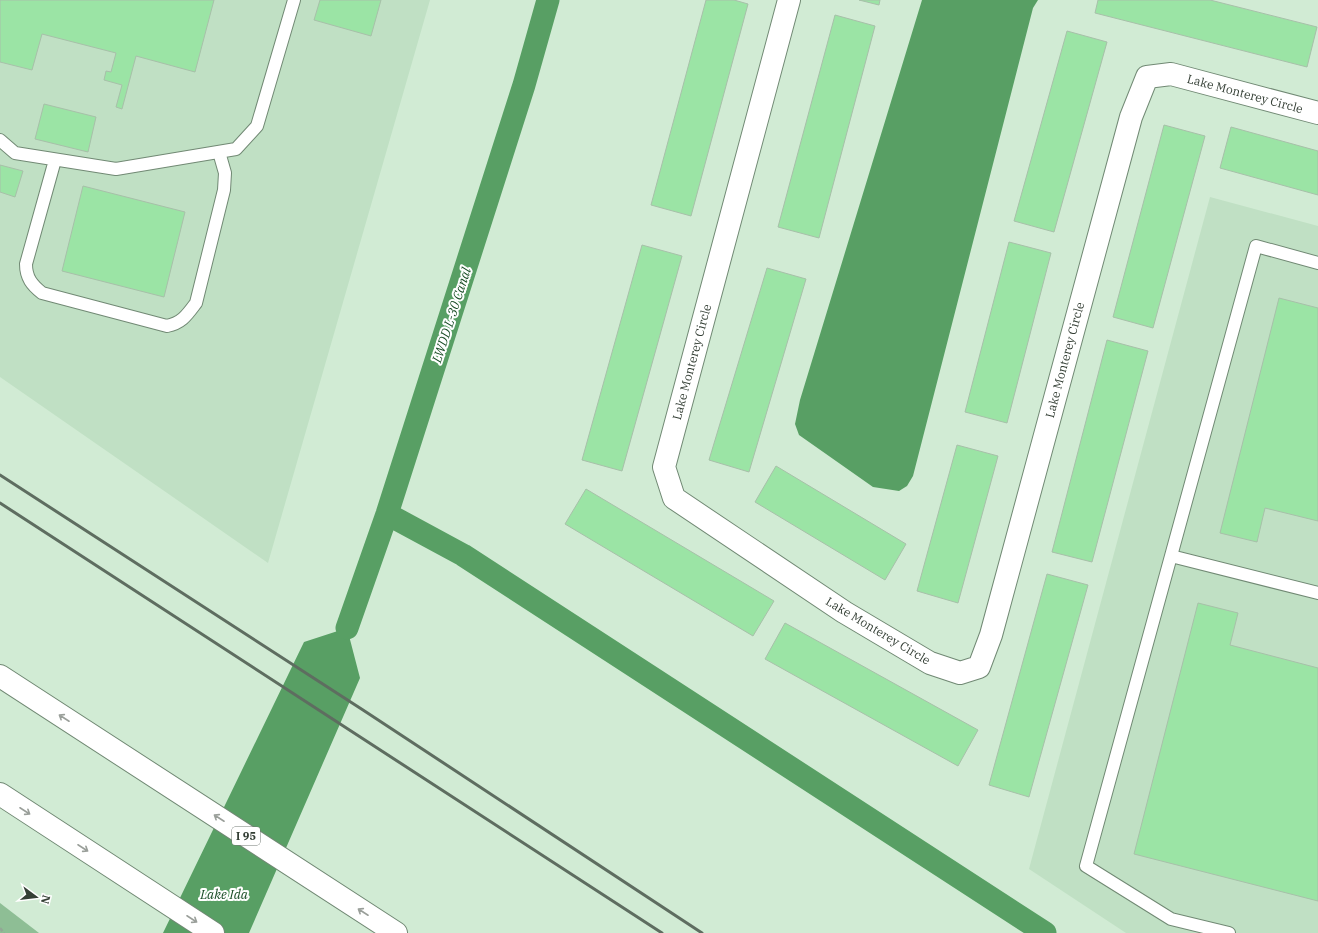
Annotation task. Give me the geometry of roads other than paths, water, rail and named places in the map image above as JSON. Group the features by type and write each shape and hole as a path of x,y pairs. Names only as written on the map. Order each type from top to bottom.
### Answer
{"main road":[{"name":"Lake Monterey Circle","path":"790,0 664,467 674,498 844,612 930,663 960,673 979,667 992,635 1130,117 1147,77 1171,74 1318,113"},
{"name":"I 95","path":"0,676 396,933"},
{"path":"0,794 213,933"}],"lane":[{"path":"0,140 15,153 116,169 236,149 257,126 294,0"},
{"path":"55,160 26,264 26,275 34,287 42,293 167,326 176,324 185,318 196,303 224,190 225,173 219,152"},
{"path":"1229,933 1171,919 1086,866 1256,246 1318,263"},
{"path":"1171,556 1318,593"}],"water":[{"path":"922,0 1038,0 1033,8 913,476 907,486 899,491 873,487 799,435 795,424 800,400"},
{"name":"Lake Ida","path":"347,628 360,678 249,933 163,933 304,642"}],"waterway":[{"name":"LWDD L-30 Canal","path":"347,628 387,514 524,85 548,0"},
{"path":"387,514 463,555 1045,933"}],"railway":[{"path":"0,475 363,710 702,933"},
{"path":"0,503 662,933"}]}
